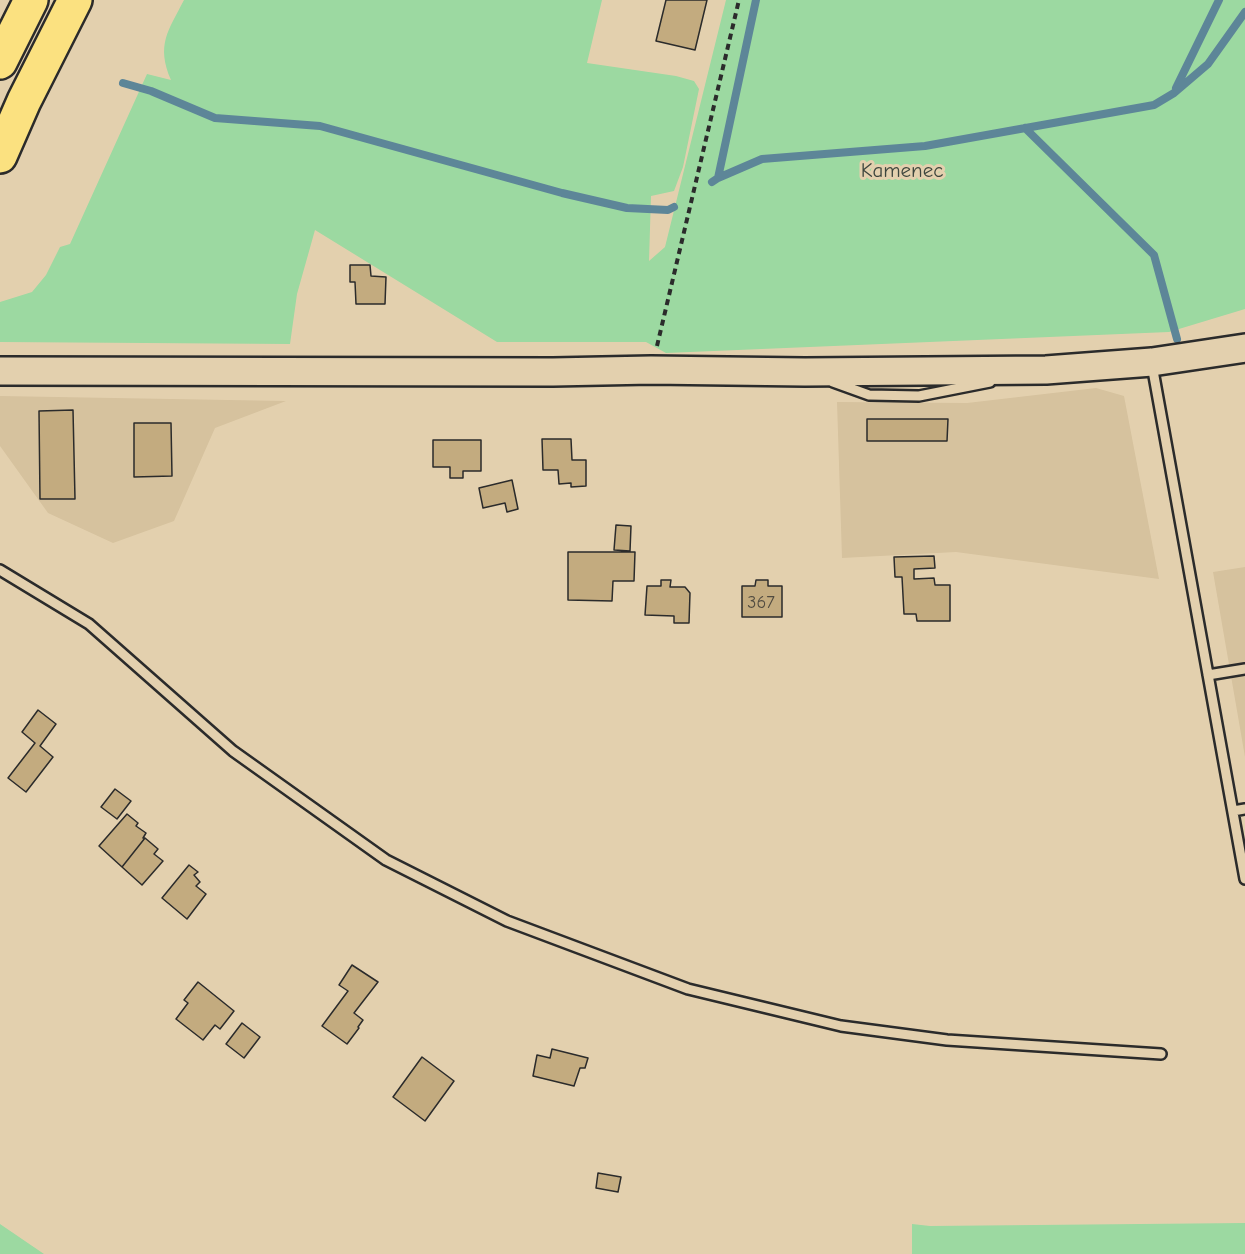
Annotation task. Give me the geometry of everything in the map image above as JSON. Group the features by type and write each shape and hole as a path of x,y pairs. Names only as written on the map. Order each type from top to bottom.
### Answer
{"highway":[{"path":"0,62 31,0"},
{"path":"0,156 24,101 75,0"}],"main road":[{"path":"0,370 553,372 1046,370 1152,362 1235,345"}],"lane":[{"path":"1152,362 1245,879"},
{"path":"0,570 89,624 233,752 386,860 507,921 688,989 841,1026 947,1040 1161,1054"},
{"path":"1208,675 1245,669"},
{"path":"1233,811 1245,809"}],"path":[{"path":"651,370 739,0"}],"shaded area":[{"path":"1096,388 1124,396 1159,579 956,552 842,558 837,402 967,403"},
{"path":"0,396 286,401 215,428 174,521 113,543 48,513 0,446"},
{"path":"1245,567 1245,757 1213,572"}],"green space":[{"name":"Kamenec","path":"184,0 602,0 587,63 676,76 694,81 699,89 683,167 674,191 651,196 649,261 665,247 726,0 1245,0 1245,309 1169,332 666,353 646,342 497,342 315,230 297,294 290,344 0,342 0,302 32,292 46,275 60,247 70,244 147,74 171,80 164,57 164,47 169,30"},
{"path":"1245,1223 1245,1254 912,1254 912,1224 930,1226"},
{"path":"0,1224 44,1254 0,1254"}],"building":[{"path":"666,0 707,0 695,50 656,41"},
{"path":"350,265 370,265 371,276 386,277 385,304 356,304 355,282 350,282"},
{"path":"73,410 75,499 40,499 39,411"},
{"path":"867,419 948,419 947,441 867,441"},
{"path":"134,423 171,423 172,476 134,477"},
{"path":"542,439 571,439 572,460 586,460 586,486 571,487 571,483 559,484 558,470 543,470"},
{"path":"433,440 481,440 481,471 463,471 463,478 450,478 450,467 433,467"},
{"path":"512,480 518,509 507,512 505,503 483,508 479,488"},
{"path":"616,525 631,526 630,551 614,550"},
{"path":"568,552 635,552 634,581 613,581 612,601 568,600"},
{"path":"934,556 935,568 914,569 914,579 934,578 935,585 950,585 950,621 917,621 916,614 904,614 902,577 895,577 894,557"},
{"path":"661,580 671,580 670,587 685,587 690,593 689,623 674,623 674,616 645,615 647,586 661,586"},
{"path":"756,580 768,580 768,586 782,586 782,617 742,617 742,586 755,586"},
{"path":"38,710 56,724 40,746 53,757 26,792 8,778 35,743 22,732"},
{"path":"115,789 131,801 117,819 101,807"},
{"path":"127,814 138,823 136,826 146,833 143,838 145,838 122,867 99,846"},
{"path":"145,838 158,849 154,854 163,861 142,885 122,867"},
{"path":"189,865 198,872 194,875 200,882 196,886 206,894 187,919 162,898"},
{"path":"352,965 378,982 354,1013 363,1020 347,1044 322,1026 348,991 339,985"},
{"path":"198,982 234,1011 220,1029 215,1025 203,1040 176,1019 188,1003 184,1000"},
{"path":"242,1023 260,1037 244,1058 226,1044"},
{"path":"552,1049 588,1058 585,1068 580,1068 574,1086 533,1076 537,1055 550,1058"},
{"path":"422,1057 454,1081 425,1121 393,1097"},
{"path":"598,1173 621,1177 618,1192 596,1188"}],"waterway":[{"path":"718,178 756,0"},
{"path":"1176,88 1219,0"},
{"path":"712,182 762,159 925,146 1154,105 1174,93 1208,64 1245,12"},
{"path":"123,83 151,91 215,118 320,126 562,193 627,208 668,210 674,207"},
{"path":"1025,128 1154,255 1177,339"}]}
